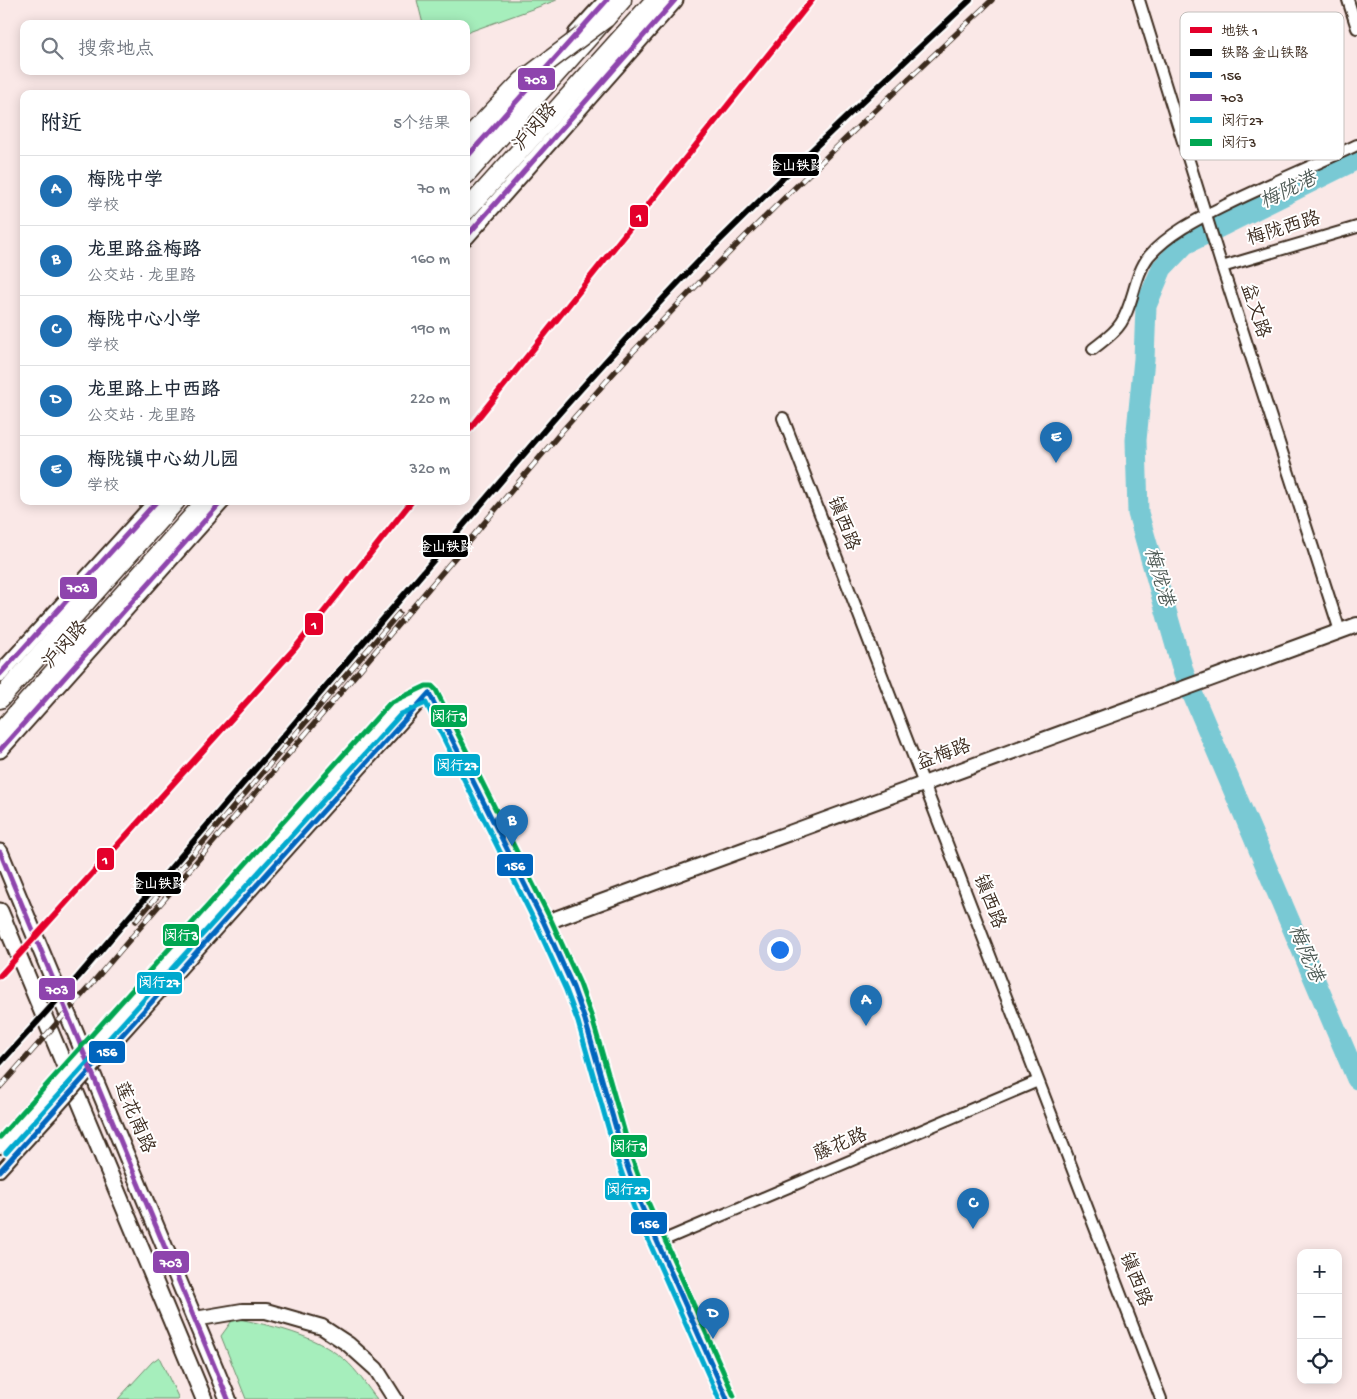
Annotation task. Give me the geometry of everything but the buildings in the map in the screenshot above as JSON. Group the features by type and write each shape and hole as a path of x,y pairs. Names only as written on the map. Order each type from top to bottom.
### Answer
{"highway":[{"path":"470,171 622,0"},
{"path":"470,207 655,0"},
{"path":"470,136 522,81 606,18"},
{"path":"0,700 172,505"},
{"path":"0,732 202,505"}],"main road":[{"name":"沪闵路","path":"470,154 607,0"},
{"name":"沪闵路","path":"470,232 675,0"},
{"name":"沪闵路","path":"0,674 7,662 153,505"},
{"name":"沪闵路","path":"0,750 218,505"},
{"name":"莲花南路","path":"0,852 228,1399"},
{"path":"0,911 204,1399"}],"street":[{"name":"益文路","path":"1139,0 1180,132"},
{"path":"1348,0 1357,28"},
{"path":"1344,151 1357,145"},
{"name":"益文路","path":"1189,160 1340,631"},
{"path":"1093,349 1109,336 1121,322 1148,258 1171,235 1206,215 1325,160"},
{"name":"梅陇西路","path":"1222,267 1357,227"},
{"name":"镇西路","path":"783,418 1161,1399"},
{"name":"益梅路","path":"544,923 1357,625"},
{"path":"429,693 544,923 573,987 585,1020 625,1160 641,1206 727,1399"},
{"path":"0,1148 396,708 429,693"},
{"path":"0,1171 429,693"},
{"name":"藤花路","path":"657,1243 1038,1081"},
{"path":"195,1319 242,1311 266,1311 322,1328 348,1344 376,1369 395,1399"}],"green space":[{"path":"417,0 557,0 470,32 470,20 422,20"},
{"path":"234,1318 292,1332 333,1351 349,1364 377,1399 246,1399 221,1336"},
{"path":"159,1357 179,1399 118,1399 152,1362"}],"waterway":[{"name":"梅陇港","path":"1357,159 1185,244 1162,268 1146,306 1144,359 1136,440 1138,513 1184,674 1357,1079"}],"railway":[{"path":"0,1087 89,987 562,431 630,355 763,219 992,0"},
{"path":"136,921 399,613"}],"metro line":[{"name":"1","path":"470,428 812,0"},
{"name":"1","path":"0,976 296,647 409,505"}],"rail line":[{"name":"金山铁路","path":"0,1063 78,977 553,420 627,338 702,258 970,0"}],"transit line":[{"name":"703","path":"470,154 607,0"},
{"name":"703","path":"470,232 675,0"},
{"name":"703","path":"0,674 153,505"},
{"name":"703","path":"0,750 218,505"},
{"name":"闵行3","path":"0,1137 390,703 426,686 432,686 436,690 551,920 580,984 592,1018 632,1158 648,1202 734,1396"},
{"name":"156","path":"429,693 544,923 573,987 585,1020 625,1160 641,1205 727,1399"},
{"name":"156","path":"0,1171 429,693"},
{"name":"闵行27","path":"6,1153 401,714 426,703 537,926 566,990 578,1022 618,1162 634,1208 719,1399"},
{"name":"703","path":"0,852 228,1399"}],"place":[{"name":"梅陇镇中心幼儿园","path":"1056,463"},
{"name":"龙里路益梅路","path":"512,846"},
{"name":"梅陇中学","path":"866,1026"},
{"name":"梅陇中心小学","path":"973,1229"},
{"name":"龙里路上中西路","path":"713,1339"}]}
